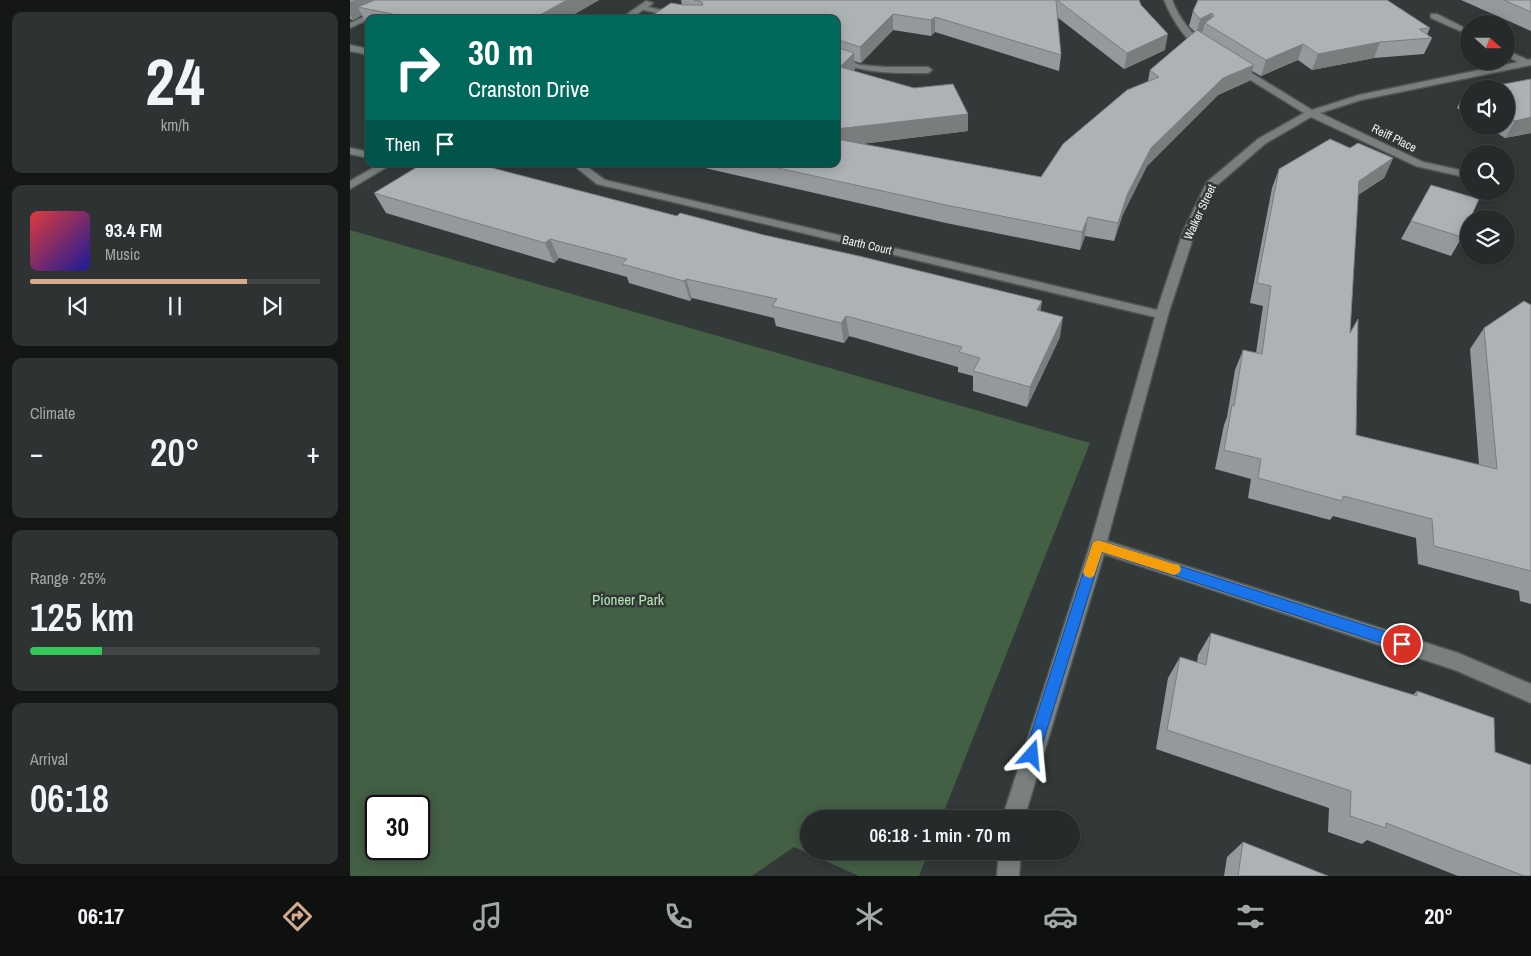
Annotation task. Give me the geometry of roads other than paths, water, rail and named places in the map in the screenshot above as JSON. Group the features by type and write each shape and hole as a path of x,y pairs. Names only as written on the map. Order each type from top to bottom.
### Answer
{"street":[{"path":"374,15 406,0"},
{"path":"631,15 655,0"},
{"path":"1168,0 1176,20 1196,42 1212,52"},
{"path":"642,8 680,15"},
{"path":"1434,16 1460,29"},
{"path":"350,26 365,19"},
{"path":"350,48 365,51"},
{"path":"1515,57 1529,63"},
{"path":"840,60 858,67 885,70 928,70"},
{"name":"Reiff Place","path":"1228,62 1311,113 1420,164 1460,173"},
{"name":"Walker Street","path":"1016,810 1098,545 1162,315 1189,232 1211,184 1262,141 1311,113 1359,98 1529,63"},
{"path":"350,151 365,154"},
{"path":"350,186 383,167"},
{"name":"Barth Court","path":"581,167 601,182 1162,315"},
{"path":"1098,545 1458,662 1531,694"},
{"path":"1008,876 1009,860"}],"park label":[{"name":"Pioneer Park","path":"628,599"}]}
